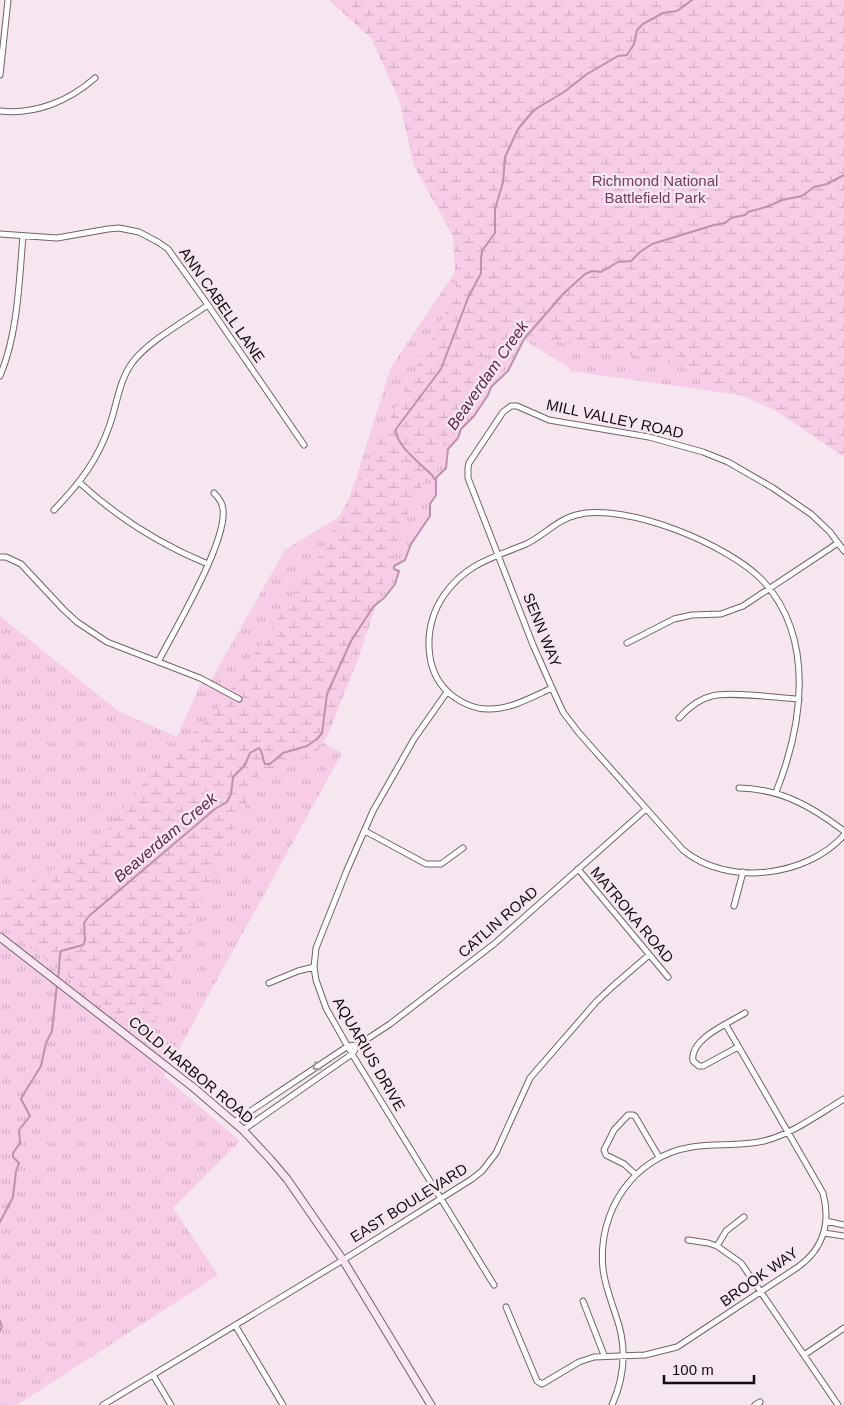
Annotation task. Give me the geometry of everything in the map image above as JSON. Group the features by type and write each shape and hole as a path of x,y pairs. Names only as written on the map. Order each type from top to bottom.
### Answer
{"main road":[{"name":"COLD HARBOR ROAD","path":"0,937 168,1067 243,1130 287,1179 343,1260 431,1405"}],"street":[{"path":"0,75 8,0"},
{"path":"0,112 19,112 42,108 69,96 95,78"},
{"name":"ANN CABELL LANE","path":"0,234 45,238 68,237 108,228 139,232 158,242 168,249 304,445"},
{"path":"0,376 10,346 14,326 23,236"},
{"path":"54,510 80,483 95,459 110,425 122,380 132,363 145,350 208,305"},
{"name":"MILL VALLEY ROAD","path":"484,440 502,412 512,406 517,406 549,420 627,433 703,452 728,462 773,488 811,514 844,551"},
{"name":"SENN WAY","path":"484,440 469,462 467,474 552,688 570,723 646,809"},
{"path":"80,483 140,530 175,550 208,564"},
{"path":"158,662 189,604 219,537 224,515 220,500 214,493"},
{"path":"552,688 496,709 467,705 447,692 438,680 431,664 429,641 434,616 442,598 458,578 477,564 526,544 571,516 590,513 619,515 658,524 709,545 745,566 769,589 784,612 793,638 799,670 799,699 790,754 776,792"},
{"path":"627,643 674,619 732,611 753,601 838,543"},
{"path":"0,557 6,557 21,564 63,609 92,632 117,646 200,678 239,699"},
{"name":"AQUARIUS DRIVE","path":"447,692 414,738 373,811 316,948 314,967 320,994 352,1054 494,1285"},
{"path":"679,718 694,704 719,694 799,699"},
{"path":"739,788 763,789 776,792 814,810 844,830"},
{"path":"646,809 690,856 707,864 743,872 770,872 796,866 828,850 844,835"},
{"name":"CATLIN ROAD","path":"243,1130 352,1054 358,1045 390,1024 458,973 494,944 646,809"},
{"path":"365,831 426,864 440,864 463,848"},
{"name":"MATROKA ROAD","path":"578,869 668,977"},
{"path":"734,906 743,872"},
{"name":"EAST BOULEVARD","path":"103,1405 343,1260 472,1179 490,1162 501,1144 530,1078 596,1002 630,970 649,956"},
{"path":"269,983 298,971 314,967"},
{"path":"738,1047 703,1066 699,1066 693,1061 693,1051 698,1043 745,1013"},
{"name":"BROOK WAY","path":"604,1355 624,1357 645,1355 677,1347 805,1262 813,1254 824,1233 826,1212 823,1193 726,1025"},
{"name":"CATLIN ROAD","path":"234,1122 348,1046 358,1045"},
{"path":"612,1405 621,1381 624,1357 621,1330 604,1281 602,1252 606,1228 614,1204 625,1185 635,1174 659,1157 671,1152 694,1146 753,1144 766,1141 788,1132 844,1099"},
{"path":"635,1174 624,1164 606,1155 604,1150 614,1130 628,1115 635,1116 659,1157"},
{"path":"717,1246 726,1231 744,1217"},
{"path":"826,1220 844,1225"},
{"path":"824,1233 844,1236"},
{"path":"688,1240 717,1246 741,1263 838,1405"},
{"path":"506,1307 537,1381 540,1384 546,1384 579,1362 604,1355 583,1301"},
{"path":"235,1326 283,1405"},
{"path":"804,1355 844,1328"},
{"path":"153,1375 171,1405"}],"green space":[{"name":"Richmond National Battlefield Park","path":"329,0 844,0 844,457 776,411 677,365 516,333 488,353 404,522 358,659 329,732 315,755 260,773 192,923 152,1030 140,1032 6,929 0,920 0,901 98,843 136,791 217,710 318,558 456,291 453,236 414,166 399,100 371,38"},
{"name":"Richmond National Battlefield Park","path":"844,0 761,398 570,371 571,369 523,339 508,371 491,387 474,416 461,428 458,438 448,448 446,468 436,478 436,495 430,504 430,516 411,544 405,560 394,566 394,569 399,571 395,582 373,607 317,739 342,753 164,1076 240,1141 173,1208 218,1275 17,1405 0,1405 0,616 118,711 177,737 201,683 211,680 285,550 345,513 391,367 474,244"}],"waterway":[{"path":"435,480 404,448 399,441 396,429 441,369 468,298 481,273 482,251 495,233 495,209 503,182 505,157 518,129 534,110 564,92 587,74 618,56 627,55 634,44 637,30 643,24 663,13 677,11 692,0"},
{"name":"Beaverdam Creek","path":"58,980 61,951 83,945 85,941 84,923 89,916 215,809 227,802 231,794 233,777 245,765 250,753 259,748 265,764 270,764 283,753 307,746 322,733 327,694 351,641 373,607 385,597 395,584 399,571 394,569 394,566 405,560 411,544 430,516 430,504 436,495 436,478 446,468 448,449 458,438 461,429 474,416 491,387 508,371 524,339 563,294 585,274 592,271 601,272 618,262 631,261 652,244 725,223 731,218 745,215 748,212 782,200 802,196 814,187 827,184 844,175"},
{"name":"Beaverdam Creek","path":"0,1222 13,1197 16,1171 19,1163 13,1157 13,1153 20,1143 19,1130 30,1116 21,1099 41,1066 46,1043 52,1031 57,984"},
{"name":"Beaverdam Creek","path":"0,1321 2,1327 0,1331"}]}
